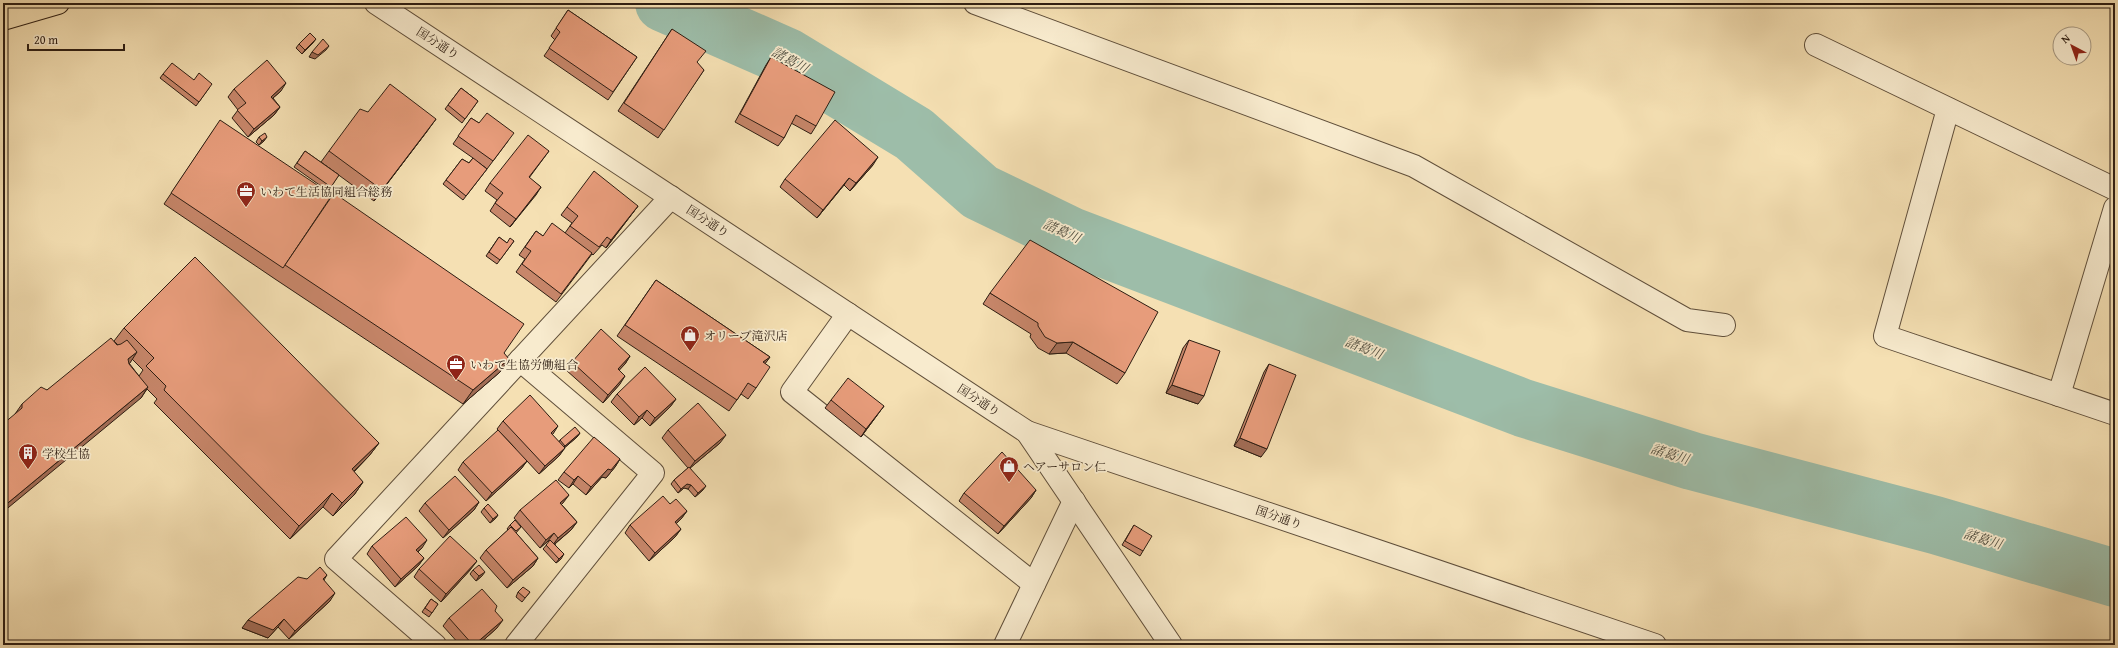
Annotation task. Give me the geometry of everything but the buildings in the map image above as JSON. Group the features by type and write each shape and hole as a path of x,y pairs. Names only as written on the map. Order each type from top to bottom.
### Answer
{"main road":[{"path":"3,19 58,3"}],"street":[{"name":"国分通り","path":"376,3 1027,432 1655,645"},
{"path":"975,3 1414,166 1687,320 1724,325"},
{"path":"1816,45 2115,190"},
{"path":"1948,109 1885,336 2115,414"},
{"path":"435,645 336,560 671,197"},
{"path":"2059,395 2115,208"},
{"path":"848,314 792,392 1034,584"},
{"path":"516,645 653,473 520,360"},
{"path":"1027,432 1171,645"},
{"path":"1005,645 1074,501"}],"waterway":[{"name":"諸葛川","path":"664,3 787,57 914,134 980,192 1071,236 1523,408 1692,461 1935,525 2115,578"}],"place":[{"name":"いわて生活協同組合総務","path":"246,208"},
{"name":"オリーブ滝沢店","path":"690,352"},
{"name":"いわて生協労働組合","path":"456,381"},
{"name":"学校生協","path":"28,470"},
{"name":"ヘアーサロン仁","path":"1009,483"}]}
